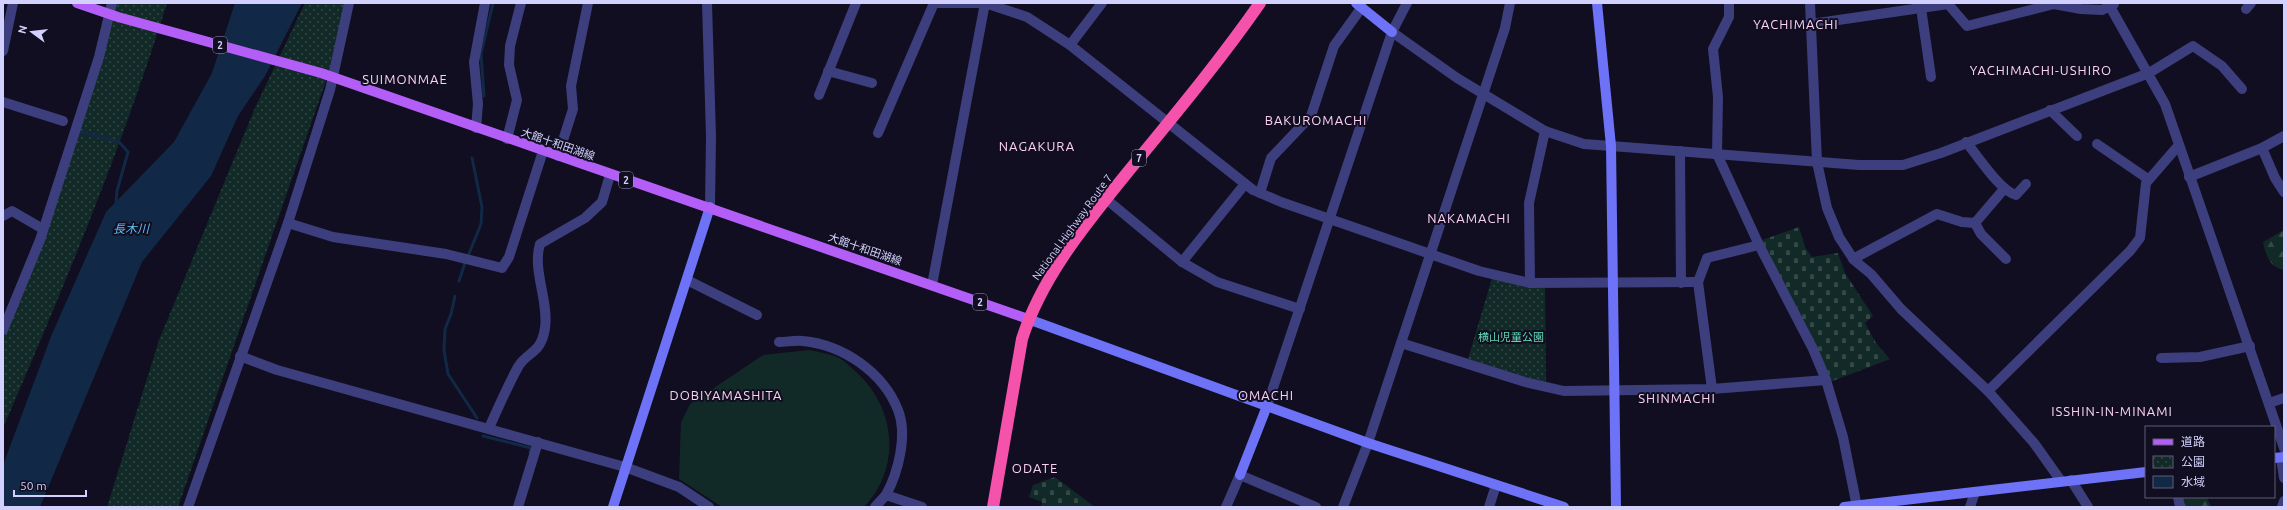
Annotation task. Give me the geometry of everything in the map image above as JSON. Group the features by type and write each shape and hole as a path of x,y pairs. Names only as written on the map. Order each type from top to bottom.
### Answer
{"highway":[{"name":"National Highway Route 7","path":"993,507 1022,339 1028,319 1044,286 1106,199 1260,3"}],"main road":[{"name":"大館十和田湖線","path":"77,3 114,15 321,73 507,139 710,207 1028,319"}],"street":[{"path":"3,51 13,3"},
{"path":"3,328 43,229 114,15 112,3"},
{"path":"188,507 288,223 333,78 349,3"},
{"path":"476,128 478,104 474,62 485,3"},
{"path":"507,139 516,100 509,65 510,46 521,3"},
{"path":"558,156 573,109 571,86 588,3"},
{"path":"612,507 710,207 711,136 707,3"},
{"path":"819,95 856,3"},
{"path":"878,133 934,3 985,3 1027,17 1070,44 1245,184 1260,193 1479,271 1530,283 1613,284 1698,282"},
{"path":"932,285 985,3"},
{"path":"1070,44 1102,3"},
{"path":"1226,507 1267,406 1392,32 1407,3"},
{"path":"1343,507 1368,444 1505,28 1510,3"},
{"path":"1597,3 1611,146 1616,507"},
{"path":"1729,3 1729,16 1713,49 1718,97 1717,154 1759,245 1803,329 1826,380 1843,437 1857,506"},
{"path":"1810,3 1817,162 1827,208 1838,237 1853,259 1871,274 1901,309 1988,391 2088,507"},
{"path":"1811,24 1948,3 1967,26 2054,4 2081,9 2102,10 2111,4 2165,104 2178,146 2250,346 2269,403 2274,426"},
{"path":"1260,193 1271,158 1311,116 1334,46 1359,5 1392,32 1457,78 1545,131 1584,144 1859,165 1903,165 2149,73 2193,46 2222,66 2242,89"},
{"path":"1921,8 1931,76"},
{"path":"828,71 872,84"},
{"path":"3,102 63,121"},
{"path":"2050,110 2077,136"},
{"path":"1530,283 1529,203 1545,131"},
{"path":"2189,177 2262,148 2284,136"},
{"path":"1966,142 2004,189 2016,195 2026,184"},
{"path":"2097,144 2148,179"},
{"path":"1988,391 2130,251 2140,238 2146,183 2178,146"},
{"path":"2262,148 2275,178 2284,192"},
{"path":"288,223 333,237 446,254 502,268 509,257 543,151"},
{"path":"1680,151 1681,283"},
{"path":"489,428 519,365 533,354 541,344 545,329 546,310 538,253 540,244 585,218 602,202 610,174"},
{"path":"1182,262 1245,184"},
{"path":"1853,259 1937,214 1970,224 1975,222 2004,189"},
{"path":"1106,199 1182,262 1217,282 1300,309"},
{"path":"3,216 12,210 43,229"},
{"path":"1975,222 1981,234 2006,258"},
{"path":"1712,389 1698,282 1707,258 1759,245"},
{"path":"687,280 757,315"},
{"path":"1028,319 1368,444 1496,485 1542,504 1564,507"},
{"path":"779,342 802,341 838,350 858,362 888,391 898,411 902,442 896,472 886,495 875,507"},
{"path":"1401,343 1525,382 1564,391 1712,389 1826,380"},
{"path":"2161,358 2200,357 2250,346"},
{"path":"240,356 277,370 625,467 678,487 709,507"},
{"path":"2269,403 2284,398"},
{"path":"2275,429 2281,455 2284,478"},
{"path":"518,507 538,442"},
{"path":"1844,507 2145,472"},
{"path":"1240,475 1316,507"},
{"path":"1489,507 1496,485"},
{"path":"1970,507 1975,492"},
{"path":"886,495 922,507"},
{"path":"2282,507 2284,501"}],"green space":[{"path":"116,3 167,3 131,111 91,218 3,428 3,338 19,300"},
{"path":"305,3 345,3 331,66 178,507 107,507 159,340 255,108"},
{"path":"1799,227 1805,247 1812,257 1838,253 1845,273 1873,316 1865,323 1876,343 1890,359 1830,382 1762,240"},
{"path":"2284,230 2284,270 2275,266 2269,260 2263,242"},
{"name":"横山児童公園","path":"1492,278 1524,287 1545,288 1546,383 1468,359"},
{"path":"809,350 834,356 847,363 869,386 879,402 886,419 889,438 889,456 884,474 876,491 864,507 722,507 679,479 681,422 690,404 763,355"},
{"path":"1055,477 1095,507 1041,507 1042,502 1029,497 1033,485"},
{"path":"2182,498 2207,498 2211,507 2184,507"}],"water":[{"name":"長木川","path":"235,3 302,3 265,76 238,116 211,176 142,262 40,507 3,507 3,465 52,334 106,212 174,142 212,73"}],"waterway":[{"path":"484,96 481,54 493,3"},
{"path":"78,131 119,142 128,152 117,191 116,203"},
{"path":"468,256 481,224 482,207 472,158"},
{"path":"459,281 465,263"},
{"path":"455,296 451,314 445,329 444,350 448,374 477,418"},
{"path":"483,436 531,448 530,452"}],"district":[{"name":"YACHIMACHI","path":"1796,24"},
{"name":"YACHIMACHI-USHIRO","path":"2041,70"},
{"name":"SUIMONMAE","path":"405,79"},
{"name":"BAKUROMACHI","path":"1316,120"},
{"name":"NAGAKURA","path":"1037,146"},
{"name":"NAKAMACHI","path":"1469,218"},
{"name":"DOBIYAMASHITA","path":"726,395"},
{"name":"OMACHI","path":"1266,395"},
{"name":"SHINMACHI","path":"1677,398"},
{"name":"ISSHIN-IN-MINAMI","path":"2112,411"},
{"name":"ODATE","path":"1035,468"}]}
